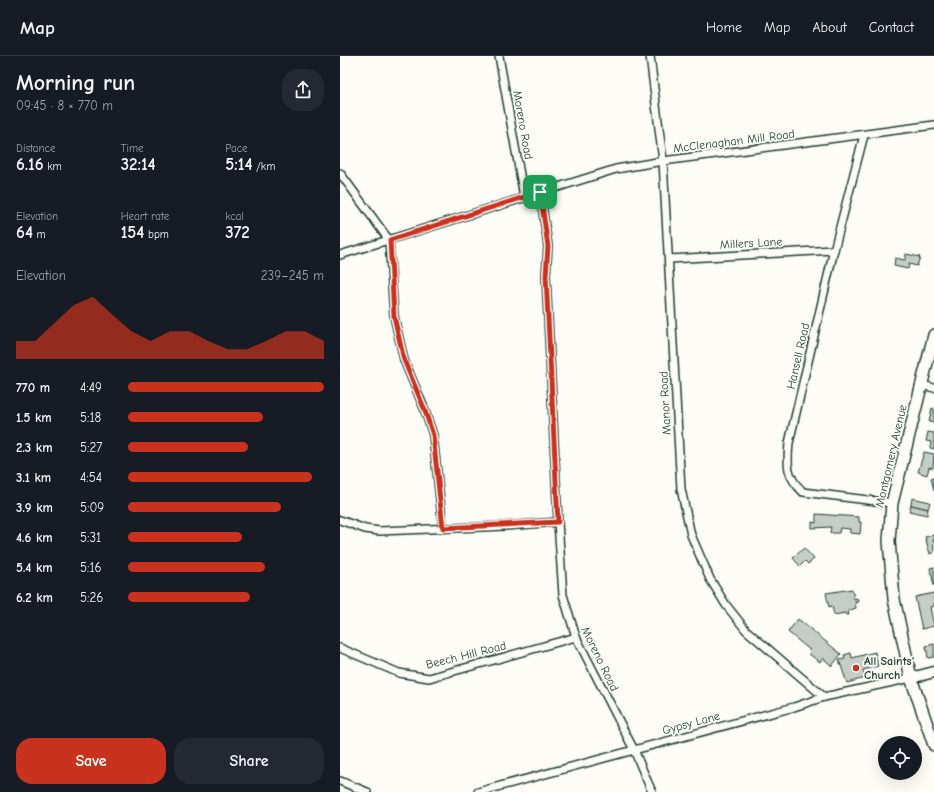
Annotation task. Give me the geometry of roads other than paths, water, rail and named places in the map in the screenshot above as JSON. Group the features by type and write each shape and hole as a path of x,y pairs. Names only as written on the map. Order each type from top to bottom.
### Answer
{"main road":[{"name":"Montgomery Avenue","path":"934,335 892,502 889,541 890,571 894,599 911,678 934,745"}],"street":[{"name":"Moreno Road","path":"499,56 524,197"},
{"name":"Manor Road","path":"650,56 663,161 681,489 691,535 710,579 730,610 746,630 824,697"},
{"name":"McClenaghan Mill Road","path":"524,197 616,169 663,161 864,135 934,124"},
{"name":"Hansell Road","path":"864,135 834,250 789,443 787,465 792,482 803,492 892,502"},
{"path":"340,173 390,240 394,316 404,360 424,408 433,435 443,528"},
{"name":"Moreno Road","path":"540,192 548,246 546,276 563,595 576,637 634,750 652,792"},
{"path":"340,255 524,197"},
{"name":"Millers Lane","path":"669,259 834,250"},
{"path":"921,385 934,388"},
{"path":"340,520 365,529 379,531 558,522"},
{"name":"Beech Hill Road","path":"340,648 399,673 428,678 576,637"},
{"path":"911,678 934,672"},
{"name":"Gypsy Lane","path":"478,792 794,707 824,697 911,678"},
{"path":"340,781 367,792"}],"place":[{"name":"All Saints' Church","path":"856,668"}]}
